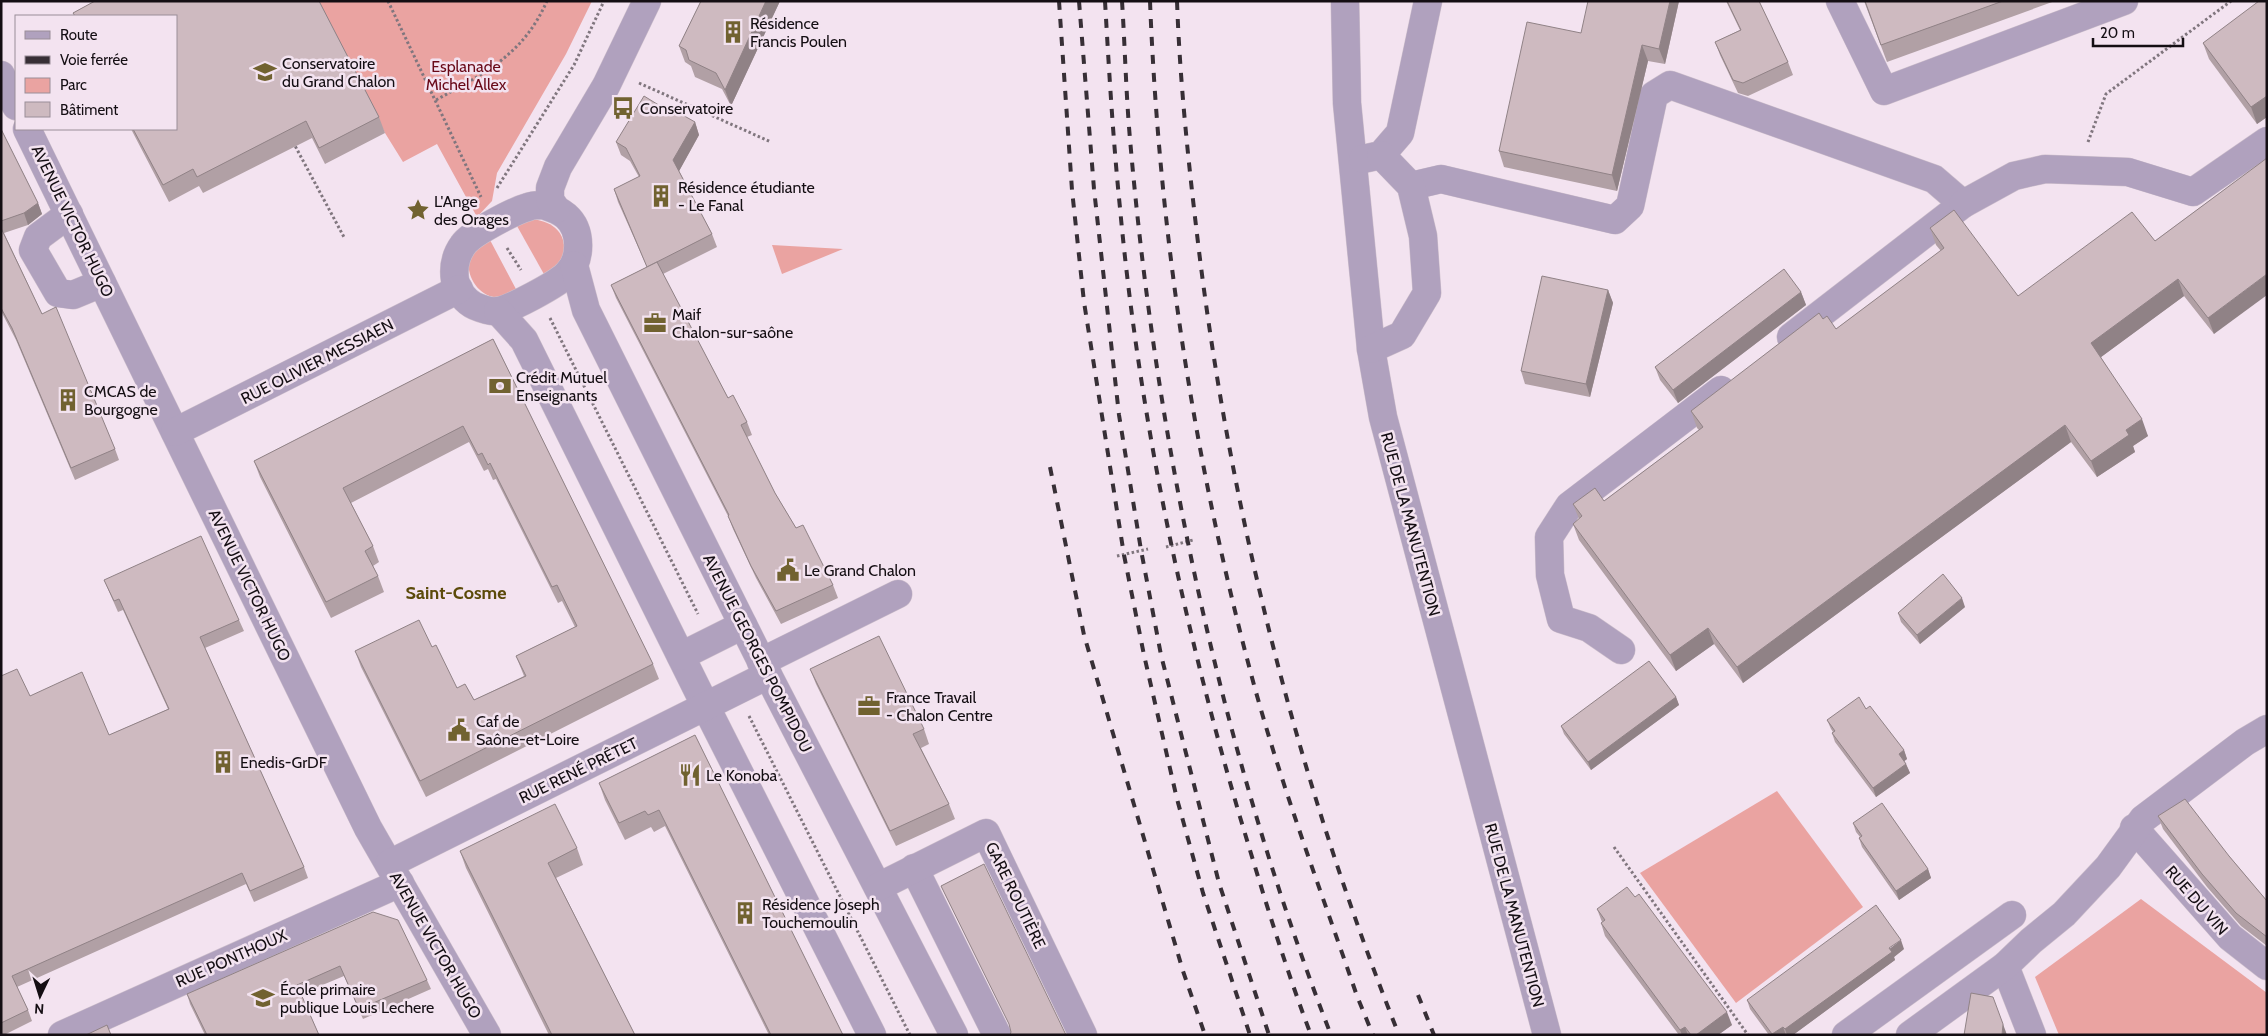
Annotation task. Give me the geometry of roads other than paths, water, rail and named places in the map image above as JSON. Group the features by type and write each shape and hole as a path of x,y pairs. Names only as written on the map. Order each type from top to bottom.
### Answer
{"street":[{"path":"556,209 543,205 528,206 493,224 464,243 456,255 453,269 458,289 471,304 483,310 498,311 512,308 567,275 574,265 578,252 578,238 568,218 556,209 550,200 550,188 558,167 613,72 647,1"},
{"name":"RUE DE LA MANUTENTION","path":"1345,1 1346,103 1371,349 1383,417 1547,1035"},
{"path":"1352,161 1381,155 1400,132 1428,1"},
{"path":"1840,1 1884,91 2124,1"},
{"path":"1,76 15,104"},
{"path":"1411,186 1441,179 1615,220 1630,206 1654,95 1670,85 1934,179 1963,204"},
{"name":"AVENUE VICTOR HUGO","path":"27,130 368,828 487,1035"},
{"path":"1772,351 1963,204 2014,176 2045,169 2128,172 2193,192 2267,141"},
{"path":"1371,349 1402,335 1427,293 1423,236 1411,186 1381,155"},
{"path":"69,214 38,237 33,250 58,293 73,295 102,283"},
{"name":"AVENUE GEORGES POMPIDOU","path":"574,265 586,310 765,669 954,1035"},
{"name":"RUE OLIVIER MESSIAEN","path":"175,432 458,289"},
{"path":"498,311 524,340 706,707 872,1035"},
{"path":"1620,650 1589,628 1562,619 1550,575 1549,536 1569,506 1741,375"},
{"name":"RUE RENÉ PRÊTET","path":"395,873 706,707 765,669 898,594"},
{"path":"681,656 743,625"},
{"path":"1910,1035 2005,966 2030,941 2064,914 2108,867 2134,828 2143,819 2237,748 2267,729"},
{"name":"RUE DU VIN","path":"2134,828 2230,938 2267,966"},
{"name":"GARE ROUTIÈRE","path":"914,868 986,833 1083,1035"},
{"path":"878,887 914,868 997,1035"},
{"name":"RUE PONTHOUX","path":"62,1035 395,873"},
{"path":"1846,1035 2012,915"},
{"path":"2005,966 2032,1035"}],"railway":[{"path":"1059,1 1072,190 1084,302 1124,555 1144,655 1177,799 1203,893 1250,1035"},
{"path":"1079,1 1094,189 1119,415 1141,550 1161,655 1219,883 1269,1035"},
{"path":"1105,1 1115,156 1128,285 1151,439 1165,516 1199,667 1240,817 1274,927 1311,1035"},
{"path":"1122,1 1129,122 1142,253 1157,367 1176,481 1199,594 1226,707 1257,818 1292,928 1331,1035"},
{"path":"1150,1 1161,170 1170,254 1195,422 1211,505 1229,588 1261,711 1300,834 1357,996 1373,1035"},
{"path":"1177,1 1185,126 1199,251 1213,351 1250,551 1300,747 1330,844 1363,940 1399,1035"},
{"path":"1050,467 1084,635 1183,971 1205,1035"},
{"path":"1418,995 1434,1035"}],"place":[{"name":"Résidence Francis Poulen","path":"733,32"},
{"name":"Conservatoire du Grand Chalon","path":"265,72"},
{"name":"Conservatoire","path":"623,108"},
{"name":"Résidence étudiante - Le Fanal","path":"661,196"},
{"name":"L'Ange des Orages","path":"418,210"},
{"name":"Maif Chalon-sur-saône","path":"655,323"},
{"name":"Crédit Mutuel Enseignants","path":"500,386"},
{"name":"CMCAS de Bourgogne","path":"68,400"},
{"name":"Le Grand Chalon","path":"788,570"},
{"name":"France Travail - Chalon Centre","path":"869,706"},
{"name":"Caf de Saône-et-Loire","path":"459,730"},
{"name":"Enedis-GrDF","path":"223,762"},
{"name":"Le Konoba","path":"690,775"},
{"name":"Résidence Joseph Touchemoulin","path":"745,913"},
{"name":"École primaire publique Louis Lechere","path":"263,998"}],"district":[{"name":"Saint-Cosme","path":"456,593"}],"park label":[{"name":"Esplanade Michel Allex","path":"466,75"}]}
